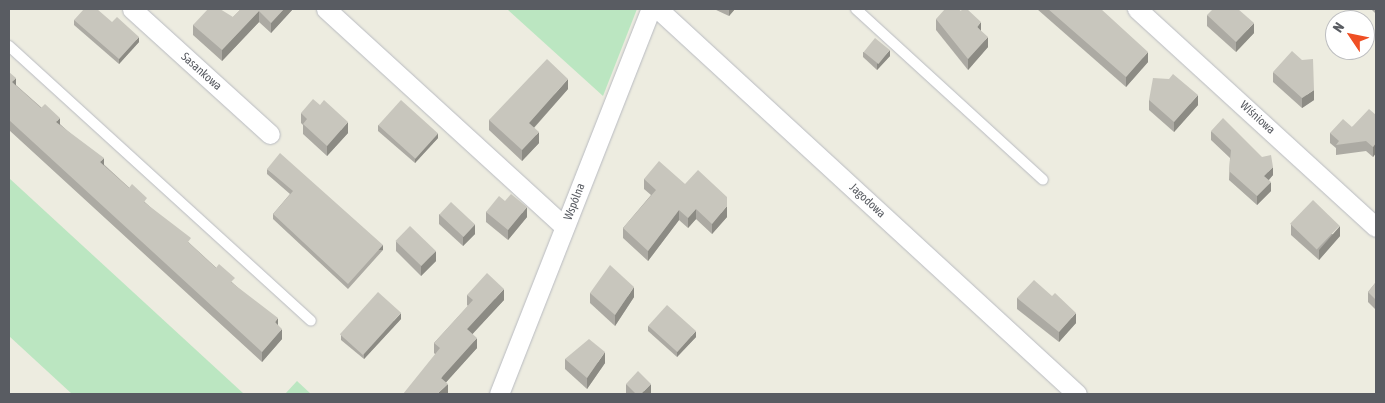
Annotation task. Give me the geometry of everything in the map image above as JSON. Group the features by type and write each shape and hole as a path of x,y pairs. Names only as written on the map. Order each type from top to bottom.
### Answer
{"street":[{"name":"Sasankowa","path":"132,9 270,134"},
{"path":"326,9 565,227"},
{"name":"Wspólna","path":"499,394 651,9"},
{"name":"Jagodowa","path":"658,9 1077,394"},
{"name":"Wiśniowa","path":"1137,9 1376,227"}],"lane":[{"path":"856,9 1043,180"},
{"path":"9,46 311,321"}],"green space":[{"path":"507,9 637,9 603,96"},
{"path":"9,178 244,394 72,394 9,336"},
{"path":"297,381 311,394 285,394"}],"building":[{"path":"84,9 97,9 112,22 117,17 139,37 119,59 74,20"},
{"path":"208,9 220,9 233,17 241,9 284,9 271,23 259,11 222,50 193,25"},
{"path":"945,9 958,9 961,11 962,9 967,9 981,22 977,27 988,37 968,59 936,19"},
{"path":"1048,9 1101,9 1148,52 1126,77"},
{"path":"1213,9 1238,9 1254,23 1236,42 1207,15"},
{"path":"875,38 890,50 878,64 864,52"},
{"path":"1292,51 1302,60 1313,59 1314,90 1302,98 1273,72"},
{"path":"547,59 568,79 529,123 539,132 522,150 489,120"},
{"path":"9,72 16,78 12,82 41,108 45,104 60,118 56,122 104,158 100,162 129,188 132,184 147,198 144,202 191,238 188,242 216,268 219,264 235,278 231,282 278,318 275,322 282,329 262,352 9,120"},
{"path":"1173,74 1198,95 1174,122 1149,100 1153,78 1169,79"},
{"path":"313,99 320,105 324,100 348,122 327,146 303,124 307,119 301,113"},
{"path":"401,100 438,133 415,159 378,125"},
{"path":"1369,109 1376,115 1376,143 1373,147 1366,141 1336,145 1339,141 1330,133 1343,119 1352,127"},
{"path":"1223,118 1262,157 1271,155 1273,167 1264,176 1271,182 1257,196 1229,171 1231,150 1211,131"},
{"path":"280,153 383,245 348,284 273,214 293,191 267,169"},
{"path":"659,161 685,184 698,170 727,197 727,206 712,224 696,209 688,218 679,210 648,251 623,228 656,190 644,179"},
{"path":"511,194 527,207 508,230 486,212 499,196 505,201"},
{"path":"1313,200 1340,226 1317,249 1290,224"},
{"path":"451,202 475,225 464,237 439,214"},
{"path":"410,226 436,251 421,266 395,241"},
{"path":"610,265 634,287 615,315 590,293"},
{"path":"487,273 504,289 467,329 477,338 441,378 448,384 437,394 403,394 440,348 434,343 473,300 467,295"},
{"path":"1034,280 1052,296 1055,293 1076,313 1059,332 1017,298"},
{"path":"1376,282 1376,300 1368,292"},
{"path":"378,292 401,313 363,355 340,334"},
{"path":"667,305 696,331 677,352 648,326"},
{"path":"589,339 605,352 587,378 565,359"},
{"path":"638,371 651,384 641,394 636,394 626,384"}]}
